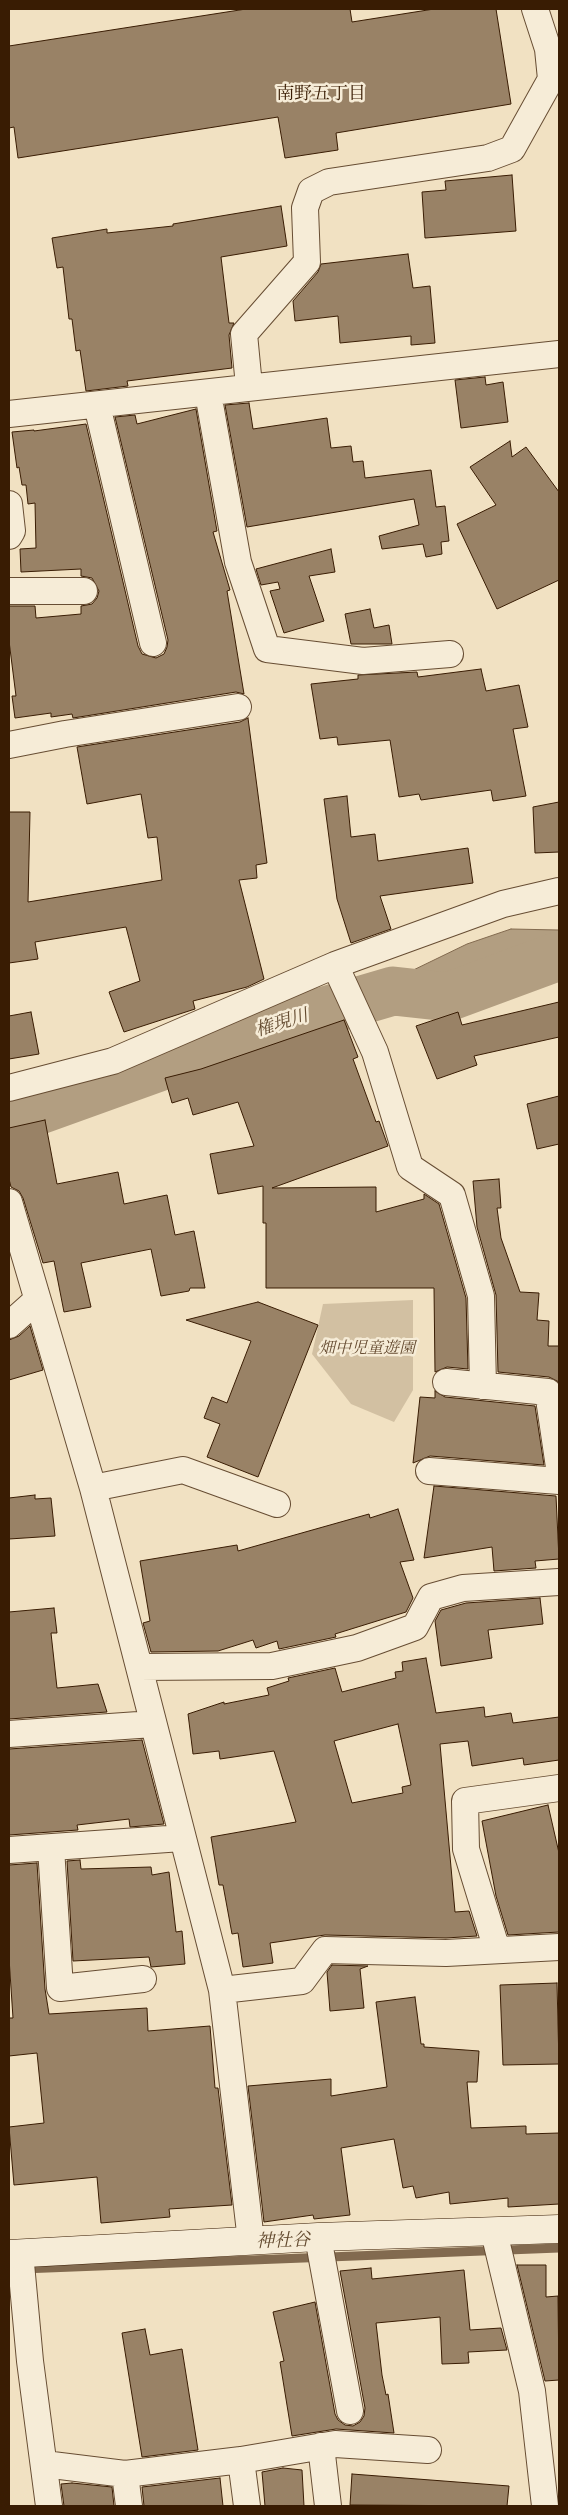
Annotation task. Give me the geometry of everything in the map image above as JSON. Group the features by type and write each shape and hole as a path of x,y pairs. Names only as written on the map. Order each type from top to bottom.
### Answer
{"street":[{"path":"249,386 244,334 307,262 304,208 311,191 329,182 488,158 512,149 551,79 548,49 535,9"},
{"path":"9,414 208,393 249,386 559,354"},
{"path":"208,393 238,562 267,649 364,661 450,654"},
{"path":"97,405 153,644"},
{"path":"9,504 12,531 9,536"},
{"path":"9,592 84,591"},
{"path":"9,745 238,706"},
{"path":"9,1088 113,1061 335,965 503,904 559,891"},
{"path":"335,965 375,1052 410,1167 452,1194 481,1296 483,1386"},
{"path":"9,1202 93,1488 222,1990 251,2240"},
{"path":"9,1325 37,1300"},
{"path":"446,1382 548,1392 559,1467"},
{"path":"93,1488 182,1470 278,1504"},
{"path":"429,1471 559,1481"},
{"path":"139,1668 272,1666 357,1648 415,1627 431,1597 463,1588 559,1582"},
{"path":"9,1734 153,1724"},
{"path":"497,1950 466,1849 465,1801 559,1788"},
{"path":"9,1850 182,1838"},
{"path":"51,1848 60,1988 143,1979"},
{"path":"222,1990 302,1981 325,1950 446,1953 559,1948"},
{"path":"48,2506 44,2464 14,2254 251,2240 559,2229"},
{"path":"494,2232 532,2391 544,2506"},
{"path":"318,2237 350,2411"},
{"path":"44,2464 125,2474 241,2460 334,2444 428,2450"},
{"path":"320,2446 328,2506"},
{"path":"241,2460 247,2506"},
{"path":"125,2474 129,2506"}],"green space":[{"name":"畑中児童遊園","path":"413,1300 413,1390 394,1422 351,1404 312,1354 323,1304"}],"shaded area":[{"path":"511,929 559,930 559,965 437,1006 406,998 401,976 467,944"}],"building":[{"path":"246,9 350,9 352,22 434,9 496,9 511,104 336,133 338,150 285,158 278,117 18,158 14,127 9,128 9,46"},
{"path":"512,175 516,231 425,238 422,192 446,190 445,181"},
{"path":"281,206 287,246 221,257 229,323 234,323 229,335 232,368 127,381 128,386 86,391 80,350 76,351 72,319 69,319 63,267 57,268 52,238 107,229 107,233 173,226 173,224"},
{"path":"408,254 413,288 430,286 435,343 411,345 411,336 340,343 338,316 295,321 293,301 318,272 321,264"},
{"path":"485,377 486,385 503,382 508,422 461,428 455,380"},
{"path":"249,403 253,429 327,418 331,448 351,446 353,462 363,461 365,478 431,470 436,507 445,506 449,541 441,542 442,554 426,557 423,544 382,549 379,536 419,525 414,499 247,527 225,405"},
{"path":"196,409 217,531 213,532 230,590 227,591 244,694 236,692 73,718 72,714 51,717 51,713 15,718 12,696 16,696 9,641 9,606 35,606 36,618 81,614 81,606 92,604 97,598 99,591 92,578 81,576 81,569 21,572 20,549 36,548 35,503 28,504 26,485 22,485 19,467 17,468 12,432 86,424 138,646 142,654 156,658 164,654 168,640 115,417 135,415 137,424"},
{"path":"510,441 512,457 526,447 559,492 559,580 497,609 457,524 496,505 470,467"},
{"path":"331,549 335,572 309,576 324,621 284,633 270,591 280,589 278,582 261,585 256,569"},
{"path":"370,609 374,628 389,625 392,644 351,644 345,614"},
{"path":"481,669 486,691 519,685 528,727 513,729 526,796 493,801 491,790 421,800 419,794 399,797 390,740 338,745 337,737 320,739 311,684 358,679 358,675 417,672 418,677"},
{"path":"248,718 267,863 256,865 257,878 239,880 264,979 247,987 193,1001 195,1009 124,1032 109,992 140,981 126,927 35,942 38,959 9,963 9,812 30,812 28,902 162,880 157,837 148,838 141,794 87,804 77,747 240,722"},
{"path":"347,796 351,837 375,834 378,861 468,848 473,883 380,896 391,929 351,943 337,899 324,799"},
{"path":"559,802 559,852 535,853 533,807"},
{"path":"559,1002 559,1037 474,1056 477,1065 437,1079 416,1026 458,1012 462,1025"},
{"path":"31,1012 39,1054 9,1059 9,1016"},
{"path":"344,1020 358,1057 353,1059 376,1122 379,1121 388,1146 272,1188 376,1187 376,1212 424,1199 424,1194 439,1204 466,1298 468,1369 447,1367 435,1372 434,1288 266,1288 266,1223 263,1223 263,1186 218,1194 210,1154 254,1146 238,1102 193,1115 188,1098 172,1103 165,1078 201,1069"},
{"path":"559,1096 559,1144 537,1149 527,1104"},
{"path":"45,1120 57,1184 118,1172 124,1204 167,1195 175,1235 194,1231 205,1288 190,1288 189,1291 161,1296 151,1249 81,1263 91,1307 64,1312 54,1261 43,1263 23,1198 19,1191 11,1187 9,1179 9,1128"},
{"path":"499,1179 501,1208 497,1208 501,1238 520,1292 539,1293 537,1320 549,1321 548,1346 559,1346 559,1382 549,1377 498,1372 496,1295 477,1227 473,1181"},
{"path":"258,1302 318,1325 258,1477 207,1457 220,1424 204,1418 212,1397 227,1403 251,1341 186,1320"},
{"path":"30,1326 43,1370 9,1380 9,1340 19,1336"},
{"path":"435,1391 445,1397 535,1406 544,1465 430,1456 413,1463 420,1397 435,1398"},
{"path":"434,1486 556,1496 559,1559 535,1561 536,1568 494,1571 492,1547 424,1558"},
{"path":"35,1495 35,1499 51,1498 55,1536 9,1539 9,1498"},
{"path":"398,1509 414,1560 400,1562 413,1598 406,1612 335,1634 336,1637 279,1649 277,1641 256,1648 253,1640 218,1651 151,1652 143,1623 150,1621 140,1561 237,1545 238,1551 369,1514 370,1518"},
{"path":"540,1598 543,1624 488,1630 492,1658 441,1666 435,1621 441,1610 466,1603"},
{"path":"54,1608 57,1633 51,1633 57,1688 98,1684 107,1712 9,1719 9,1612"},
{"path":"426,1658 436,1713 484,1707 485,1717 511,1713 513,1723 559,1717 559,1760 524,1765 523,1758 472,1766 468,1741 440,1744 455,1912 469,1911 477,1936 446,1938 325,1935 270,1943 273,1963 243,1967 238,1933 232,1934 223,1885 219,1885 211,1837 296,1822 274,1751 220,1759 219,1751 193,1754 188,1714 224,1702 224,1704 269,1695 267,1688 289,1681 288,1678 335,1668 342,1692 396,1678 395,1672 403,1671 402,1662","holes":["398,1724 411,1785 402,1787 403,1793 352,1803 334,1741"]},
{"path":"142,1740 164,1824 130,1827 129,1819 77,1825 78,1830 9,1835 9,1749"},
{"path":"548,1805 559,1853 559,1932 508,1935 496,1896 482,1821"},
{"path":"80,1860 81,1869 151,1867 152,1875 169,1872 176,1932 182,1931 185,1964 151,1967 149,1957 73,1961 67,1861"},
{"path":"37,1863 45,1989 49,2014 147,2008 148,2031 210,2026 215,2088 218,2088 232,2205 169,2209 170,2217 101,2223 97,2177 14,2185 9,2127 44,2123 37,2053 9,2056 9,2018 13,2018 9,1958 9,1865"},
{"path":"332,1965 368,1966 360,1969 364,2008 330,2011 327,1972"},
{"path":"557,1983 559,2064 503,2065 500,1985"},
{"path":"415,1997 421,2044 424,2044 424,2047 479,2051 477,2082 467,2082 471,2128 526,2126 526,2134 559,2133 559,2204 508,2207 508,2198 450,2204 449,2192 416,2198 413,2186 403,2188 394,2139 341,2148 350,2215 314,2219 313,2215 264,2222 248,2086 331,2079 331,2096 387,2087 376,2002"},
{"path":"517,2265 546,2265 546,2297 558,2296 559,2380 545,2381"},
{"path":"371,2268 372,2279 464,2270 470,2330 501,2328 507,2350 468,2352 469,2363 442,2364 440,2317 376,2323 382,2375 386,2395 388,2394 394,2433 336,2429 292,2436 280,2362 284,2361 273,2312 315,2302 335,2414 338,2420 345,2425 353,2426 360,2422 364,2416 365,2408 340,2271"},
{"path":"145,2329 150,2355 182,2349 198,2450 142,2457 122,2333"},
{"path":"283,2468 302,2470 304,2506 265,2506 262,2472"},
{"path":"352,2474 509,2486 507,2506 350,2505"},
{"path":"220,2478 223,2506 144,2506 142,2487"},
{"path":"72,2483 112,2487 114,2506 64,2506 61,2484"}],"waterway":[{"name":"権現川","path":"9,1121 270,1027 393,991 448,997 559,956"},
{"name":"神社谷","path":"22,2269 559,2248"}],"district":[{"name":"南野五丁目","path":"321,95"}]}
